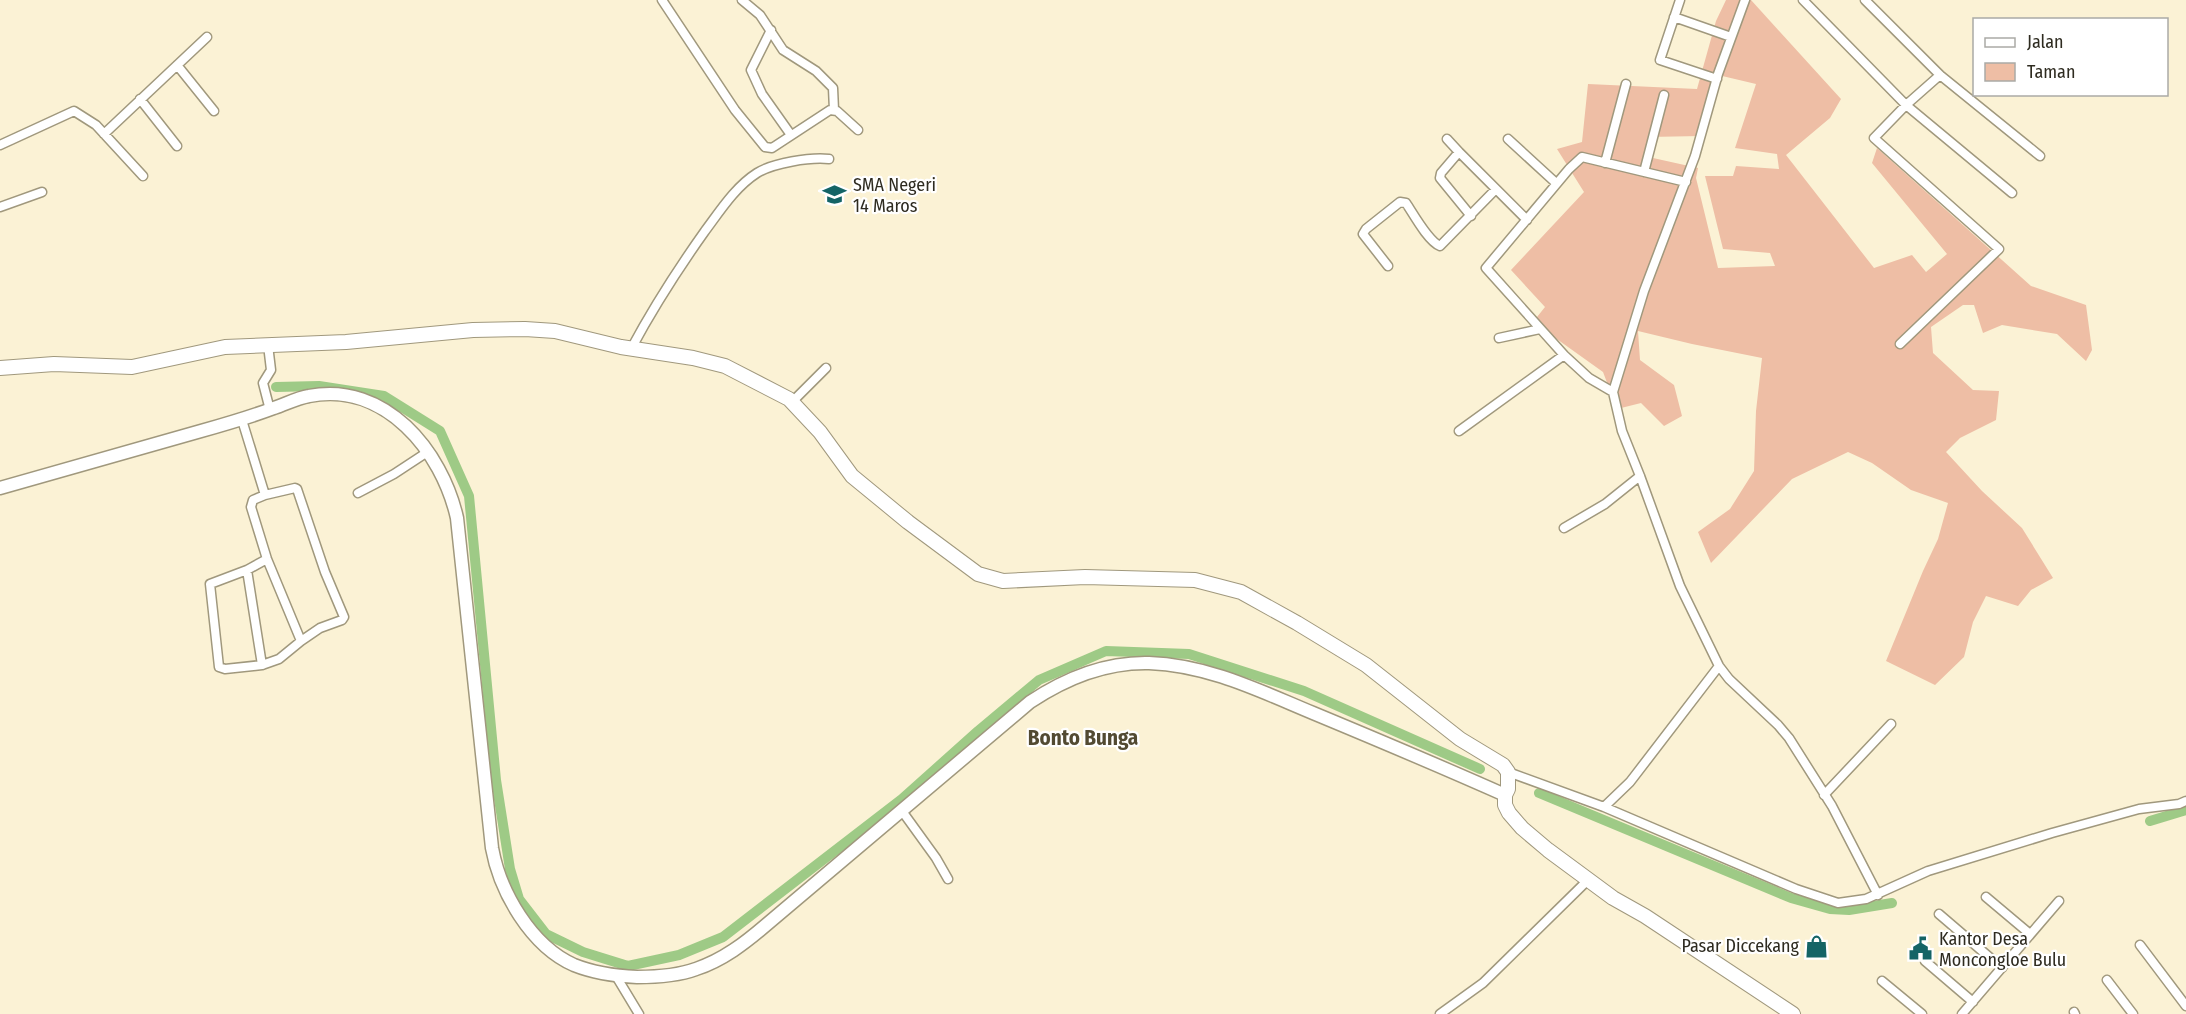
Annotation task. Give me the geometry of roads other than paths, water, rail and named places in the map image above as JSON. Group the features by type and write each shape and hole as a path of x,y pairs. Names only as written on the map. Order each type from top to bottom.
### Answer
{"main road":[{"path":"0,367 64,364 132,367 225,347 346,342 473,330 525,328 555,331 630,349 693,358 717,364 748,377 792,402 820,432 852,476 971,571 1003,581 1085,577 1195,580 1231,588 1270,607 1366,665 1460,739 1501,763 1508,771 1505,805 1516,823 1548,850 1613,898 1645,916 1793,1014"}],"street":[{"path":"662,0 735,110 765,147 772,148 834,110"},
{"path":"742,0 760,15 783,50 816,71 833,88 834,110 858,130"},
{"path":"1680,0 1660,60 1717,80"},
{"path":"1745,0 1717,80 1686,182 1644,291 1613,392 1622,431 1680,586 1719,666 1729,679 1783,730 1824,795 1878,895"},
{"path":"1803,0 1906,105 2012,193"},
{"path":"1865,0 1940,75 2040,156"},
{"path":"1674,17 1731,37"},
{"path":"771,30 751,70 762,94 792,135"},
{"path":"104,134 207,37"},
{"path":"177,65 214,111"},
{"path":"1899,344 1999,249 1874,138 1940,75"},
{"path":"1605,163 1626,84"},
{"path":"1644,172 1664,95"},
{"path":"140,99 177,146"},
{"path":"0,145 74,111 96,125 143,176"},
{"path":"1447,139 1527,220"},
{"path":"1508,139 1557,183"},
{"path":"1459,152 1440,176 1471,216"},
{"path":"1613,392 1589,378 1564,355 1485,268 1582,157 1686,182"},
{"path":"630,349 671,279 717,214 736,192 762,171 803,159 829,159"},
{"path":"1388,266 1364,234 1366,229 1400,202 1406,203 1438,246 1442,245 1495,190"},
{"path":"0,207 42,192"},
{"path":"1499,338 1540,329"},
{"path":"268,345 271,370 263,386 269,404"},
{"path":"1460,431 1564,355"},
{"path":"792,402 826,368"},
{"path":"0,488 242,420 269,404 317,394 363,399 391,413 429,451 448,485 457,518 492,848 499,876 525,924 554,951 574,965 616,976 651,977 676,974 698,969 725,956 766,926 1023,708 1044,693 1092,671 1112,666 1165,665 1210,672 1505,795"},
{"path":"242,420 265,495"},
{"path":"358,493 394,474 429,451"},
{"path":"1564,528 1605,504 1640,476"},
{"path":"267,559 248,570 210,584 219,665 222,669 262,665 282,658 315,632 344,617 325,572 297,488 254,499 251,506 267,559 302,641"},
{"path":"248,570 262,665"},
{"path":"1604,807 1630,782 1719,666"},
{"path":"1824,795 1891,724"},
{"path":"1508,771 1604,807 1829,902 1858,901 1878,895 1917,875 1968,859 2139,809 2186,801"},
{"path":"902,812 936,858 948,879"},
{"path":"1440,1014 1483,983 1589,879"},
{"path":"1986,897 2030,934"},
{"path":"1962,1014 2059,901"},
{"path":"1939,914 2002,968"},
{"path":"2140,945 2186,1006"},
{"path":"1924,961 1973,1002"},
{"path":"616,976 639,1014"},
{"path":"2107,980 2133,1014"},
{"path":"1882,981 1922,1014"}],"waterway":[{"path":"276,387 319,386 384,396 440,431 469,496 496,780 510,869 519,899 546,934 583,952 628,966 679,955 723,937 902,799 1039,680 1106,651 1189,654 1304,691 1480,769"},
{"path":"1539,793 1791,898 1830,909 1849,910 1892,903"},
{"path":"2150,821 2186,810"}],"place":[{"name":"SMA Negeri 14 Maros","path":"835,195"},
{"name":"Pasar Diccekang","path":"1817,946"},
{"name":"Kantor Desa Moncongloe Bulu","path":"1921,949"}],"district":[{"name":"Bonto Bunga","path":"1083,738"}]}
